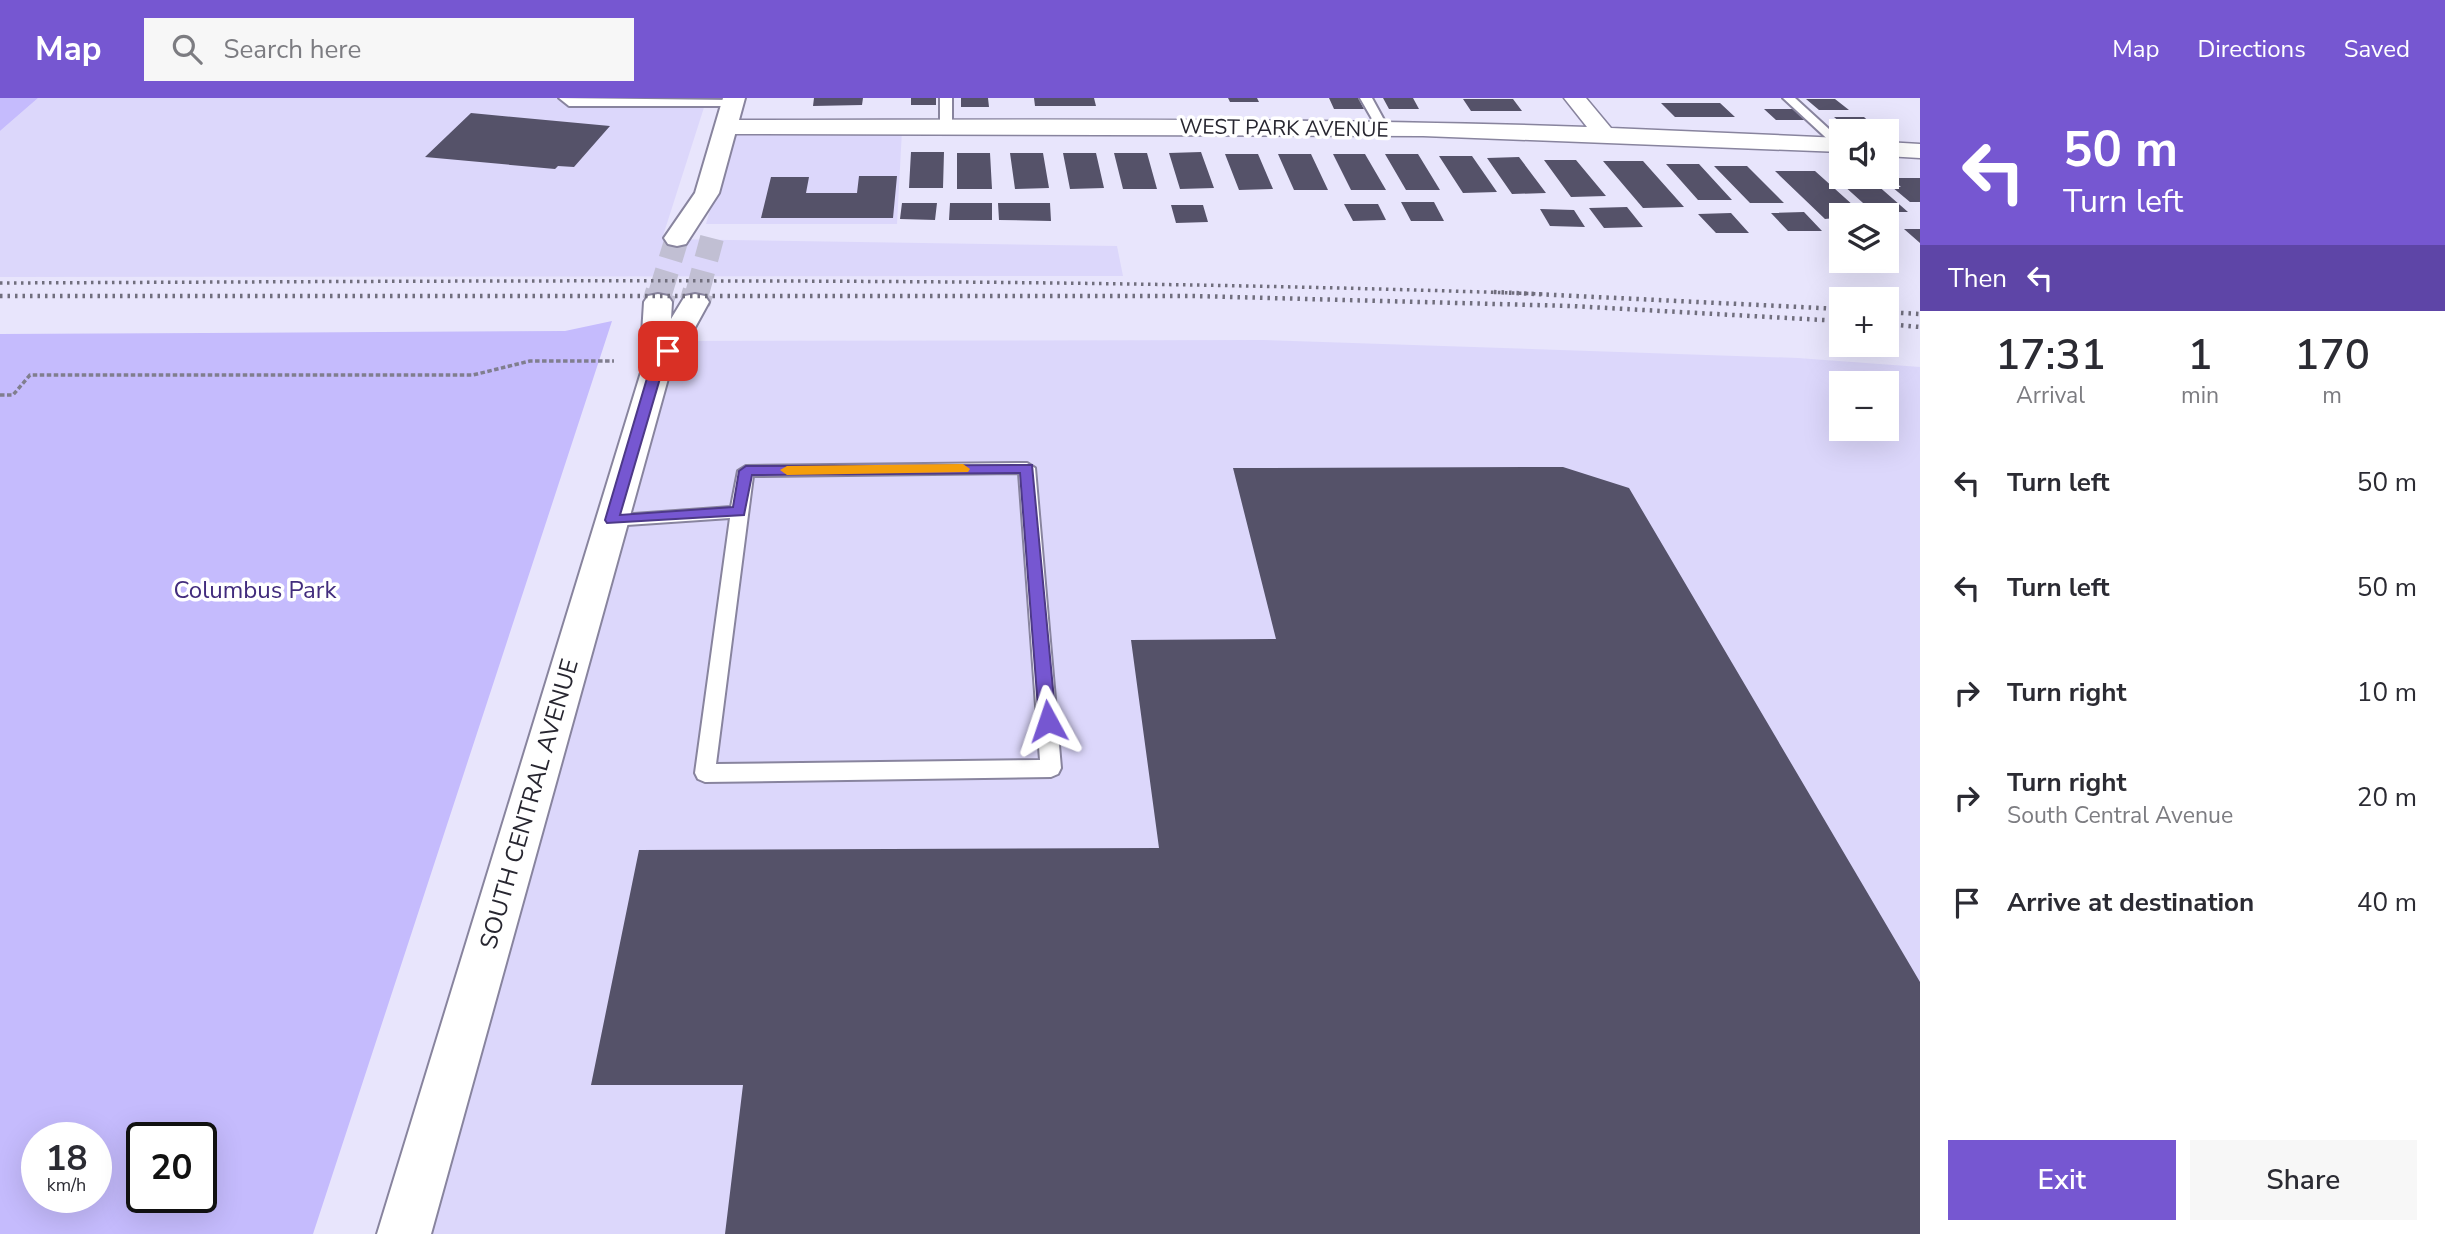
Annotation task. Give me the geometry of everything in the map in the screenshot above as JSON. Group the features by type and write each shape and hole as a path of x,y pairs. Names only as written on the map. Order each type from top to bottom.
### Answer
{"main road":[{"path":"677,238 707,193 734,100"},
{"path":"707,193 711,227"},
{"name":"SOUTH CENTRAL AVENUE","path":"404,1234 654,375 658,302"},
{"name":"SOUTH CENTRAL AVENUE","path":"654,375 695,302"}],"street":[{"path":"1575,98 1603,133"},
{"name":"WEST PARK AVENUE","path":"726,127 946,126 1156,118 1383,129 1603,133 1829,144"},
{"path":"1899,150 1920,152"}],"lane":[{"path":"565,98 569,103 734,100"},
{"path":"946,98 946,126"},
{"path":"1366,98 1383,129"},
{"path":"1788,98 1829,135"},
{"path":"1027,468 1051,768 705,773 739,512 746,471 1027,468"},
{"path":"612,520 739,512"}],"path":[{"path":"0,396 13,395 30,374 473,375 530,361 615,361"}],"shaded area":[{"path":"38,98 707,98 662,239 1117,246 1123,276 0,277 0,131"},
{"path":"902,130 897,224 706,224 732,132"},
{"path":"1263,340 1798,358 1920,367 1920,1234 425,1234 675,341"}],"green space":[{"path":"0,98 38,98 0,131"},
{"name":"Columbus Park","path":"612,321 313,1234 0,1234 0,334 565,331"}],"building":[{"path":"814,98 863,98 862,105 813,106"},
{"path":"911,98 936,98 936,105 911,105"},
{"path":"961,98 988,98 989,107 961,107"},
{"path":"1034,98 1094,98 1096,106 1035,106"},
{"path":"1228,98 1257,98 1259,102 1230,102"},
{"path":"1329,98 1358,98 1364,109 1334,109"},
{"path":"1383,98 1413,98 1419,109 1389,109"},
{"path":"1463,99 1513,99 1522,111 1471,111"},
{"path":"1806,99 1835,99 1849,110 1819,110"},
{"path":"1661,103 1720,103 1735,117 1675,117"},
{"path":"1764,109 1794,109 1806,120 1776,120"},
{"path":"471,113 610,126 574,167 558,166 555,169 425,157"},
{"path":"1834,117 1866,119 1836,119"},
{"path":"911,152 944,152 943,188 909,188"},
{"path":"1201,152 1214,188 1180,189 1169,153"},
{"path":"957,153 990,153 992,189 957,189"},
{"path":"1010,153 1043,153 1049,188 1015,189"},
{"path":"1063,153 1096,153 1104,188 1070,189"},
{"path":"1114,153 1147,153 1157,189 1123,189"},
{"path":"1225,154 1258,154 1273,189 1239,190"},
{"path":"1278,154 1311,154 1328,190 1294,190"},
{"path":"1333,154 1365,154 1386,190 1351,190"},
{"path":"1385,154 1418,154 1440,190 1406,190"},
{"path":"1439,156 1472,156 1497,192 1463,193"},
{"path":"1519,157 1546,193 1512,194 1487,158"},
{"path":"1544,160 1576,160 1606,196 1571,197"},
{"path":"1603,161 1643,161 1684,207 1643,208"},
{"path":"1666,164 1699,164 1732,200 1698,200"},
{"path":"1714,166 1747,166 1784,203 1750,203"},
{"path":"1775,171 1815,171 1829,184 1829,189 1835,189 1851,203 1829,203 1829,219 1825,219"},
{"path":"859,176 897,176 893,218 761,218 771,177 809,177 806,193 857,193"},
{"path":"1899,178 1920,178 1920,202 1910,202 1894,189 1901,187"},
{"path":"1848,189 1882,189 1898,203 1863,203"},
{"path":"1401,202 1434,202 1444,221 1411,221"},
{"path":"902,203 937,203 935,220 900,219"},
{"path":"950,203 992,203 992,220 949,220"},
{"path":"998,203 1050,203 1051,221 999,220"},
{"path":"1344,204 1378,204 1386,220 1353,221"},
{"path":"1899,204 1908,212 1899,212"},
{"path":"1171,205 1203,205 1208,222 1176,223"},
{"path":"1627,207 1643,227 1604,228 1589,208"},
{"path":"1540,209 1574,210 1585,227 1550,226"},
{"path":"1804,212 1822,231 1788,231 1771,213"},
{"path":"1731,213 1749,233 1716,233 1698,214"},
{"path":"1904,229 1920,229 1920,243"},
{"path":"1563,467 1629,488 1920,982 1920,1234 725,1234 743,1085 591,1085 639,850 1159,848 1131,640 1276,639 1233,468"}],"tunnel":[{"path":"660,294 677,238"},
{"path":"697,294 712,238"},
{"path":"658,302 661,292"},
{"path":"695,302 698,292"}],"railway":[{"path":"0,283 964,282 1521,293"},
{"path":"1494,292 1521,293"},
{"path":"1521,293 1543,294"},
{"path":"1521,293 1829,308"},
{"path":"0,296 1194,296 1572,306 1829,320"},
{"path":"1899,313 1920,314"},
{"path":"1899,325 1920,327"}],"slow traffic":[{"path":"787,470 963,469"}],"route":[{"path":"668,351 654,375 612,520 739,512 746,471 1027,468 1048,721"}]}
